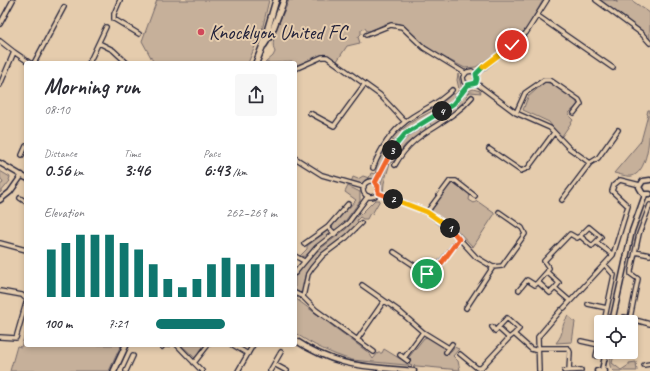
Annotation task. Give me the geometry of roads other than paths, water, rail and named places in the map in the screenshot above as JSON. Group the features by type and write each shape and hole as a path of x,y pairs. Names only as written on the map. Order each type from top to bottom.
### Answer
{"main road":[{"path":"257,61 276,0"},
{"path":"263,45 271,34 284,0"},
{"path":"114,371 125,347"}],"street":[{"path":"0,24 13,0"},
{"path":"120,0 114,14 114,19 139,34"},
{"path":"476,74 526,32 538,16 547,0"},
{"path":"596,0 641,32 650,42"},
{"path":"35,61 64,7"},
{"path":"538,16 613,68"},
{"path":"366,35 391,25 402,27 424,48 465,73 470,71 476,74"},
{"path":"90,61 106,27"},
{"path":"0,41 27,61"},
{"path":"99,43 113,50 124,61"},
{"path":"0,85 14,52"},
{"path":"297,67 322,57 327,57 380,96 405,122"},
{"path":"465,73 463,80 468,85"},
{"path":"476,74 476,83"},
{"path":"516,113 525,93 544,80 550,80 579,100 581,104 574,113"},
{"path":"375,183 396,145 405,134 453,104 468,85 476,83"},
{"path":"476,83 516,113 544,124 569,148 590,162"},
{"path":"310,113 334,126 364,84"},
{"path":"373,168 387,139 405,122 438,104 452,90"},
{"path":"395,165 406,147 430,128 460,111 472,97"},
{"path":"438,104 443,111"},
{"path":"426,120 430,128"},
{"path":"562,200 590,162 598,158 618,130"},
{"path":"489,149 521,171 528,168 554,134"},
{"path":"387,139 396,145"},
{"path":"22,155 24,150"},
{"path":"297,159 322,175 364,187"},
{"path":"0,163 24,176 13,189 0,200"},
{"path":"539,371 538,337 613,255 628,206 612,191 612,188 616,182 620,180 640,185"},
{"path":"640,185 643,181 650,180"},
{"path":"427,212 450,181 456,181 475,196"},
{"path":"368,182 375,183 378,186 378,193 375,196 368,196 364,192 364,187 368,182"},
{"path":"614,315 632,231 648,194 641,192 640,185"},
{"path":"378,193 427,212 446,226 476,257 493,267 502,266 525,234 522,228 499,212"},
{"path":"297,270 317,247 348,223 368,196"},
{"path":"20,198 24,201"},
{"path":"304,244 328,227 348,204"},
{"path":"631,315 638,281 637,277 630,272 650,205"},
{"path":"303,297 308,274 312,268 323,255 347,237 361,223"},
{"path":"328,227 335,234"},
{"path":"519,290 527,280 531,281 535,285 547,272 549,268 544,261 567,235 570,234 577,238 589,227 601,237 592,246 580,236"},
{"path":"394,252 427,274 432,275 459,239"},
{"path":"596,242 613,255"},
{"path":"0,243 24,249"},
{"path":"635,252 650,255"},
{"path":"297,257 304,261"},
{"path":"605,265 614,273 606,315"},
{"path":"466,308 493,267"},
{"path":"538,282 550,293 555,288 559,283 547,272"},
{"path":"362,285 384,302 415,322 423,332 448,350 452,344"},
{"path":"555,288 570,301"},
{"path":"0,291 22,295 24,297"},
{"path":"297,294 303,297 316,310 374,352"},
{"path":"357,340 384,302"},
{"path":"588,304 607,308"},
{"path":"0,337 16,338 24,310"},
{"path":"460,354 477,368 481,368 519,329 507,318 496,331 492,327"},
{"path":"638,320 650,324"},
{"path":"498,328 509,338"},
{"path":"404,358 423,332"},
{"path":"514,334 531,349 568,348 570,352 569,371"},
{"path":"297,341 322,356 342,363 375,369 414,371"},
{"path":"581,341 594,344"},
{"path":"179,347 202,371"},
{"path":"194,363 206,347"},
{"path":"236,347 248,354"},
{"path":"238,371 252,347"},
{"path":"270,371 281,352"},
{"path":"400,355 408,361"},
{"path":"126,371 134,356"},
{"path":"597,371 604,370 605,359"},
{"path":"274,364 287,371"},
{"path":"644,365 650,364"},
{"path":"564,371 581,370"}],"place":[{"name":"Knocklyon United FC","path":"201,32"}]}
